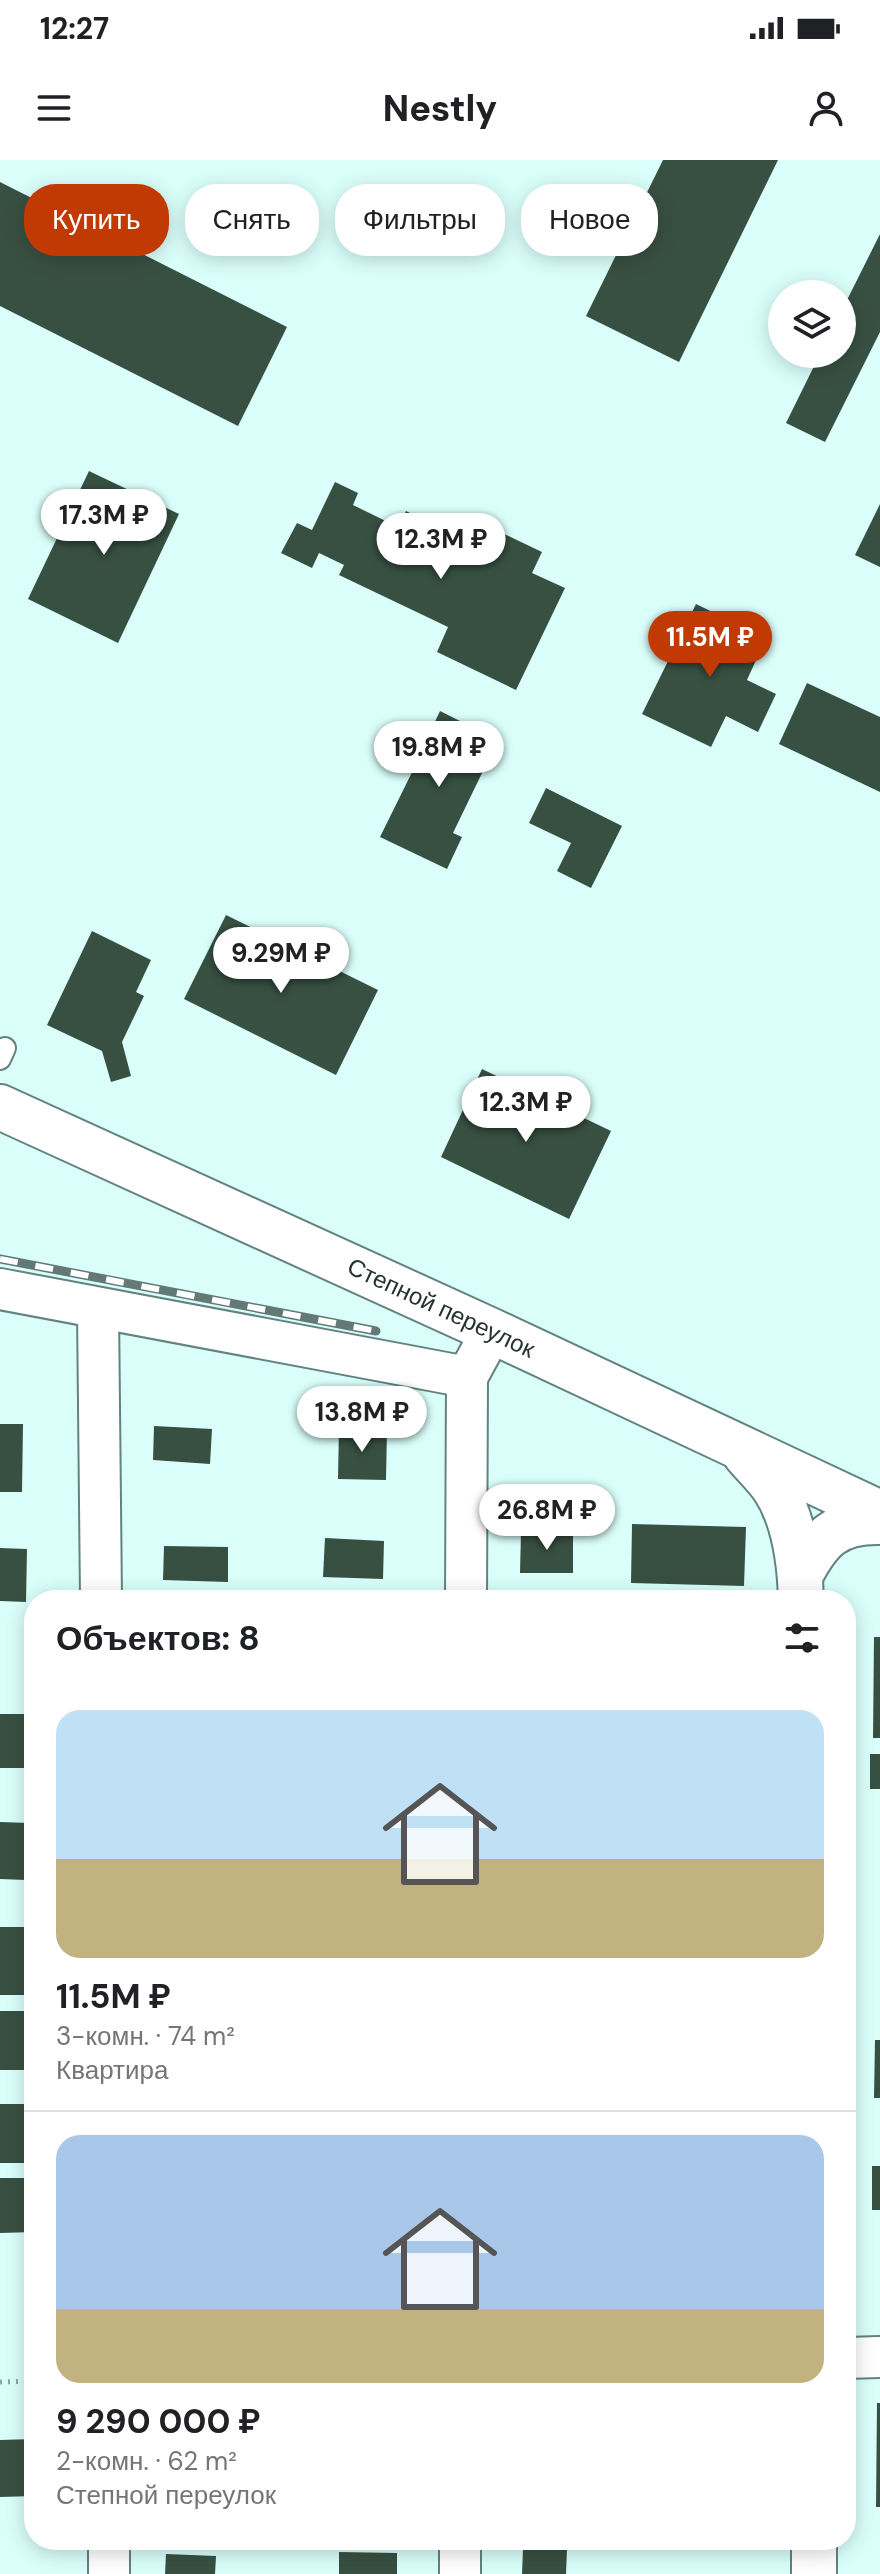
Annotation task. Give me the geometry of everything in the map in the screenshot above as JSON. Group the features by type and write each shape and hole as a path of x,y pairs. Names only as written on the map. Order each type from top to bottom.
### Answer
{"main road":[{"name":"Степной переулок","path":"0,1107 492,1331 880,1513"},
{"path":"738,1446 774,1488 790,1522 800,1588"},
{"path":"800,1588 814,1549 832,1532 854,1523 880,1522"},
{"path":"814,2550 814,2574"}],"street":[{"path":"0,1289 467,1377"},
{"path":"98,1309 101,1590"},
{"path":"466,1590 467,1377 492,1331"},
{"path":"856,2358 880,2357"},
{"path":"109,2550 109,2574"},
{"path":"460,2550 460,2574"}],"path":[{"path":"0,2382 24,2381"}],"building":[{"path":"663,160 778,160 679,362 586,316 616,256 658,256 658,184 651,184"},
{"path":"0,182 24,194 24,256 146,256 287,327 238,426 0,306"},
{"path":"880,234 880,332 825,442 786,423 813,368 856,368 856,282"},
{"path":"89,471 179,514 118,643 28,599"},
{"path":"335,482 358,493 353,505 398,527 406,511 486,550 496,530 542,552 532,573 565,588 516,690 437,652 448,627 339,575 344,565 319,553 312,568 281,553 297,523 312,530"},
{"path":"880,504 880,567 855,555"},
{"path":"696,604 766,638 747,680 776,694 758,732 726,716 711,747 642,714"},
{"path":"807,683 880,717 880,792 779,744"},
{"path":"440,711 498,740 453,833 462,837 447,869 380,837 422,752 410,746 421,725 431,730"},
{"path":"546,788 622,826 591,888 557,871 571,843 529,823"},
{"path":"226,915 378,990 336,1075 184,999"},
{"path":"92,931 151,960 136,992 144,996 122,1042 131,1076 111,1082 102,1051 47,1025"},
{"path":"482,1069 611,1131 569,1219 441,1157"},
{"path":"0,1424 23,1424 22,1492 0,1492"},
{"path":"154,1426 212,1429 210,1464 153,1460"},
{"path":"339,1427 387,1428 386,1480 338,1479"},
{"path":"632,1524 746,1527 744,1586 631,1583"},
{"path":"521,1531 573,1531 573,1573 520,1573"},
{"path":"325,1538 384,1541 383,1579 323,1577"},
{"path":"164,1546 228,1547 228,1582 163,1580"},
{"path":"0,1548 27,1549 24,1602 0,1601"},
{"path":"874,1637 880,1637 880,1738 873,1738"},
{"path":"0,1714 24,1714 24,1768 0,1768"},
{"path":"870,1754 880,1754 880,1789 870,1789"},
{"path":"0,1822 24,1823 24,1880 0,1879"},
{"path":"0,1927 24,1927 24,1995 0,1995"},
{"path":"0,2011 24,2011 24,2070 0,2070"},
{"path":"875,2040 880,2040 880,2098 874,2098"},
{"path":"0,2104 24,2104 24,2163 0,2163"},
{"path":"872,2166 880,2166 880,2210 872,2210"},
{"path":"0,2178 24,2178 24,2232 0,2233"},
{"path":"877,2403 880,2403 880,2507 876,2507"},
{"path":"24,2439 24,2496 0,2497 0,2440"},
{"path":"523,2550 567,2550 566,2574 522,2574"},
{"path":"339,2552 397,2553 397,2574 339,2574"},
{"path":"166,2554 216,2556 215,2574 165,2574"}],"railway":[{"path":"0,1259 376,1331"}]}
